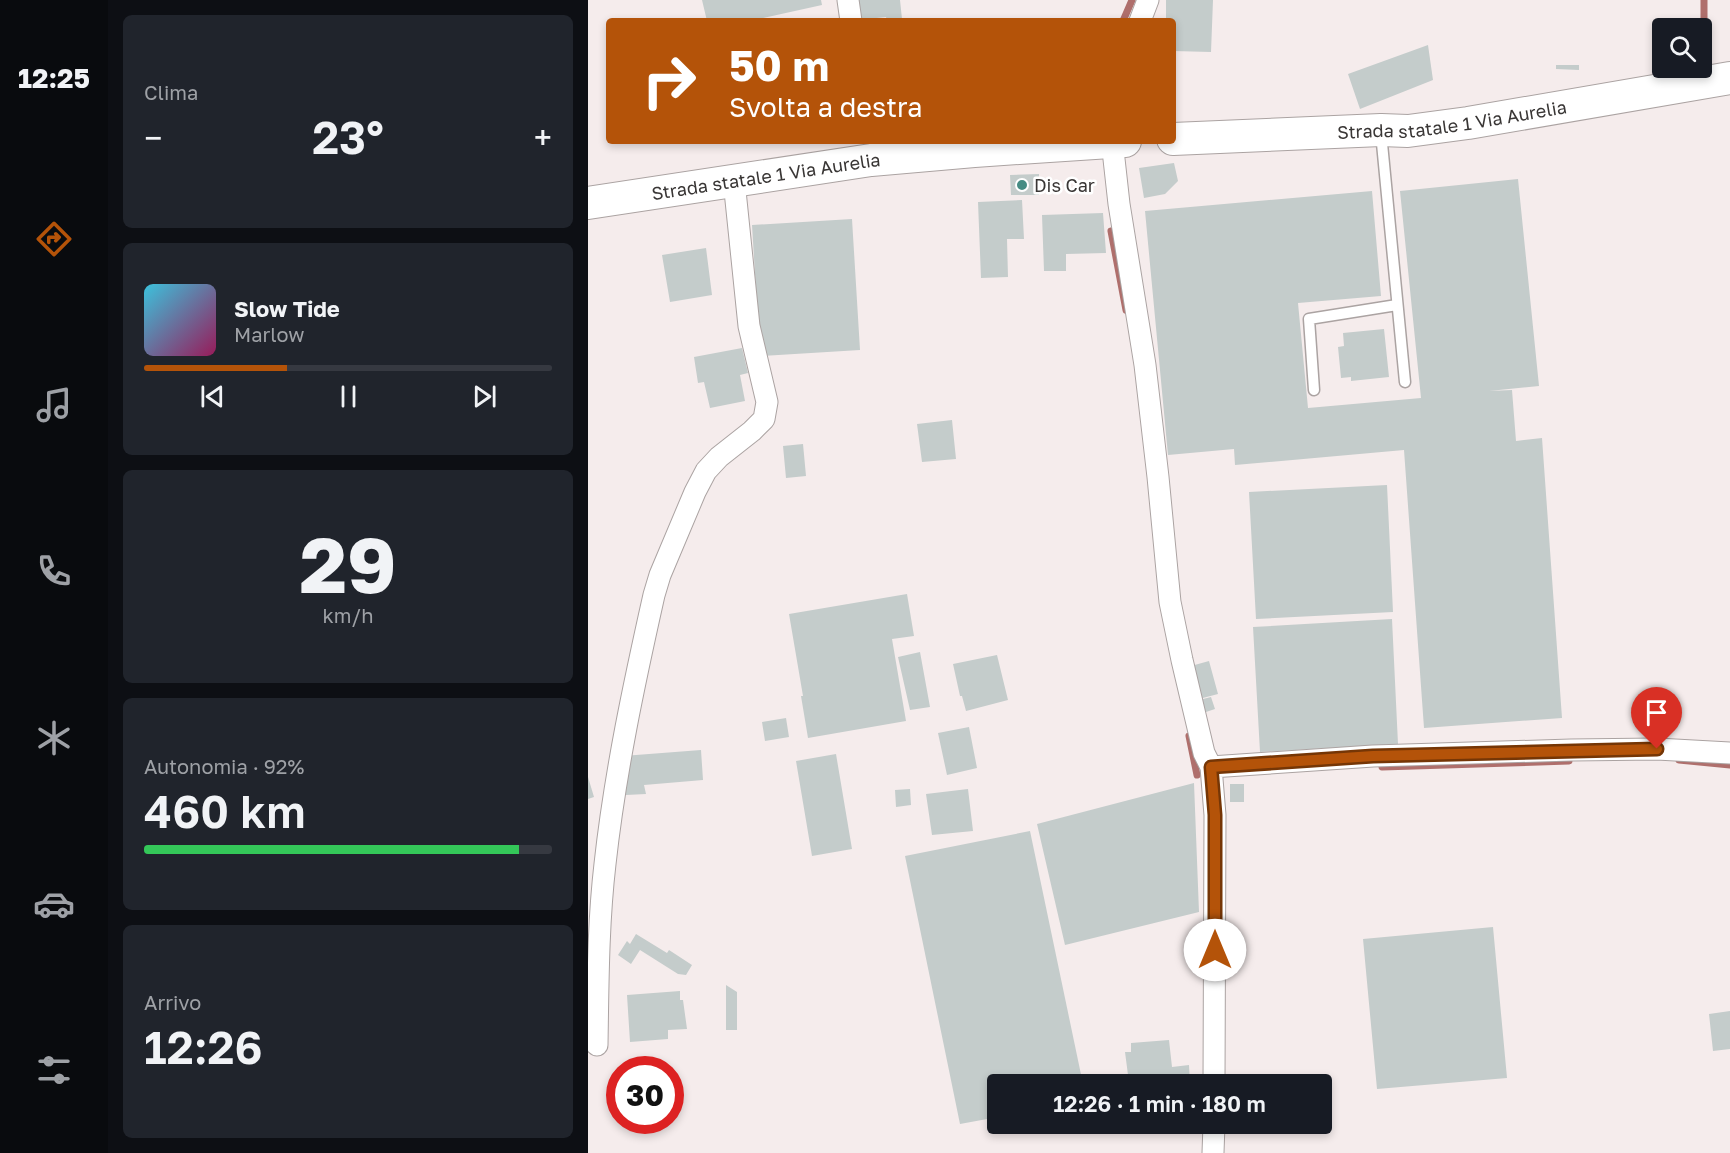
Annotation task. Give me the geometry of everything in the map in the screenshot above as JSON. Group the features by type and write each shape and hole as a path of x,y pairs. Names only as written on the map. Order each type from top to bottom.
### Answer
{"main road":[{"name":"Strada statale 1 Via Aurelia","path":"1176,139 1381,130 1408,131 1468,123 1730,78"},
{"name":"Strada statale 1 Via Aurelia","path":"588,203 734,181 870,150 1031,144"}],"street":[{"path":"848,0 851,18"},
{"path":"1141,18 1148,0"},
{"path":"1112,144 1119,204 1145,365 1170,602 1201,741 1211,767 1215,815 1214,1074"},
{"path":"597,1045 599,935 605,863 622,745 654,595 686,512 706,471 764,419 767,402 749,326 734,181"},
{"path":"1211,767 1373,756 1571,750 1657,749 1730,753"},
{"path":"1214,1134 1214,1153"}],"lane":[{"path":"1381,130 1405,382"},
{"path":"1314,390 1309,319 1397,305"}],"building":[{"path":"702,0 821,0 822,5 763,18 706,18"},
{"path":"857,0 900,0 902,18 858,18"},
{"path":"1166,0 1213,0 1211,52 1176,51 1176,18 1166,18"},
{"path":"1428,45 1433,80 1360,109 1348,74"},
{"path":"1556,65 1579,65 1579,70 1556,69"},
{"path":"1174,163 1178,181 1165,194 1144,198 1139,168"},
{"path":"1039,174 1039,195 1011,195 1010,175"},
{"path":"1518,179 1539,386 1489,391 1512,390 1516,441 1542,438 1562,718 1424,728 1404,450 1235,465 1234,449 1168,455 1145,211 1372,191 1381,296 1298,303 1308,408 1421,398 1400,191"},
{"path":"1022,200 1024,239 1007,239 1008,277 981,278 978,202"},
{"path":"1103,213 1106,253 1066,254 1066,271 1044,271 1042,215"},
{"path":"852,219 860,350 760,356 752,225"},
{"path":"706,248 712,295 670,302 662,255"},
{"path":"1384,329 1389,377 1351,381 1351,377 1341,378 1338,347 1344,346 1343,333"},
{"path":"742,348 748,373 740,375 745,401 710,408 704,382 698,383 694,357"},
{"path":"952,420 956,459 922,462 917,424"},
{"path":"803,444 806,476 786,478 783,446"},
{"path":"1387,485 1393,612 1256,619 1249,492"},
{"path":"907,594 914,636 892,639 906,721 808,738 789,614"},
{"path":"1392,619 1398,744 1260,752 1253,627"},
{"path":"920,652 930,707 910,710 898,657"},
{"path":"997,655 1008,700 966,711 953,664"},
{"path":"1209,661 1218,694 1199,699 1191,666"},
{"path":"1211,697 1215,709 1203,713 1199,700"},
{"path":"786,718 789,737 765,741 762,722"},
{"path":"969,727 977,768 947,775 938,733"},
{"path":"701,750 703,780 644,785 646,794 626,795 623,756"},
{"path":"836,754 852,849 812,856 796,761"},
{"path":"588,777 594,797 588,799"},
{"path":"1194,783 1199,912 1065,945 1037,824"},
{"path":"1230,784 1244,784 1244,802 1230,802"},
{"path":"910,789 911,805 896,807 895,790"},
{"path":"968,789 973,831 932,835 926,794"},
{"path":"1030,831 1081,1074 987,1074 987,1119 960,1124 905,856"},
{"path":"1493,927 1507,1078 1377,1089 1363,939"},
{"path":"636,934 667,953 669,950 692,965 686,975 678,974 640,950 631,964 618,955 627,941 630,944"},
{"path":"726,985 737,992 737,1030 726,1030"},
{"path":"680,991 687,1029 668,1030 668,1039 630,1042 627,995"},
{"path":"1730,1011 1730,1049 1713,1051 1709,1014"},
{"path":"1169,1040 1172,1067 1189,1065 1189,1074 1128,1074 1125,1052 1131,1052 1131,1043"}],"waterway":[{"path":"1124,18 1132,0"},
{"path":"1704,0 1704,18"},
{"path":"1111,231 1126,310"},
{"path":"1189,736 1197,775"},
{"path":"1679,760 1730,765"},
{"path":"1382,767 1569,761"}],"place":[{"name":"Dis Car","path":"1022,185"}],"route":[{"path":"1215,950 1215,815 1211,767 1373,756 1657,749"}]}
